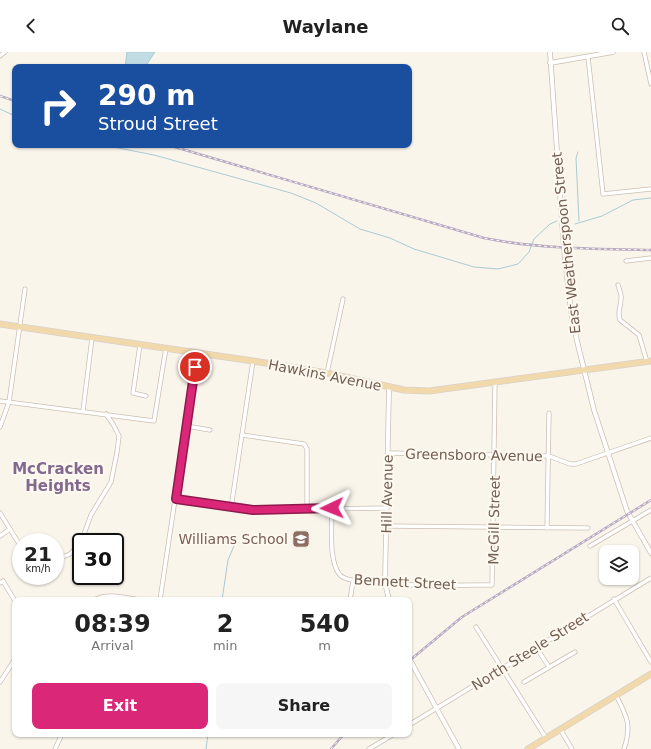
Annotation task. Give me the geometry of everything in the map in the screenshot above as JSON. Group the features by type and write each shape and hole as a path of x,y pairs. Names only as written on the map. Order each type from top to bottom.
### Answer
{"main road":[{"name":"Hawkins Avenue","path":"0,324 197,352 327,373 390,388 429,391 649,361"},
{"path":"528,749 651,674"}],"street":[{"path":"0,56 5,52"},
{"name":"East Weatherspoon Street","path":"550,52 563,236 571,312 583,370 623,501 632,522 651,553"},
{"path":"550,63 613,52"},
{"path":"644,52 651,84"},
{"path":"588,57 603,194 651,189"},
{"path":"626,261 651,258"},
{"path":"618,286 622,298 618,309 620,320 639,335 649,361"},
{"path":"0,427 9,402 25,289"},
{"path":"327,373 343,299"},
{"path":"83,411 92,338"},
{"path":"140,344 132,393 146,396"},
{"path":"0,401 154,421 166,348"},
{"path":"160,597 197,352"},
{"path":"231,508 253,361"},
{"name":"McGill Street","path":"492,585 495,382"},
{"name":"Hill Avenue","path":"388,597 385,583 390,388"},
{"path":"547,528 549,413"},
{"path":"84,533 91,515 111,482 117,452 119,436 114,424 106,414"},
{"path":"186,426 210,430"},
{"path":"242,435 290,441 305,445 307,449 307,509"},
{"name":"Greensboro Avenue","path":"388,453 549,456 570,464 576,464 651,438"},
{"path":"176,499 253,510 387,508"},
{"name":"Bennett Street","path":"332,508 332,551 334,563 342,576 353,581 385,583 492,585"},
{"path":"590,546 651,510"},
{"path":"0,513 12,533"},
{"path":"386,526 588,528"},
{"path":"0,536 10,529"},
{"name":"North Steele Street","path":"412,723 614,599 651,578"},
{"path":"350,597 353,581"},
{"path":"1,582 12,597"},
{"path":"99,597 118,597"},
{"path":"614,599 651,662"},
{"path":"476,627 546,738"},
{"path":"536,647 549,667"},
{"path":"524,682 575,652"},
{"path":"0,682 12,664"},
{"path":"412,664 438,708 459,749"},
{"path":"616,695 628,721 628,734 624,749"},
{"path":"560,729 572,749"},
{"path":"55,749 61,737"},
{"path":"369,749 389,737"}],"water":[{"path":"127,52 155,52 147,64 125,64"}],"waterway":[{"path":"0,109 12,115"},
{"path":"118,148 154,155 291,193 316,203 360,229 390,238 414,249 474,267 498,269 518,264 529,252 534,239 550,224 557,221"},
{"path":"578,152 576,158 579,221"},
{"path":"575,224 602,216 633,200 651,198"},
{"path":"222,597 228,560 237,539"},
{"path":"206,749 208,737"}],"railway":[{"path":"0,96 12,100"},
{"path":"178,148 484,238 505,242 546,246 588,249 651,250"},
{"path":"412,659 462,617 651,500"},
{"path":"331,749 341,737"}],"place":[{"name":"Williams School","path":"301,539"}],"district":[{"name":"McCracken Heights","path":"58,478"}],"route":[{"path":"195,367 176,499 253,510 332,508"}]}
